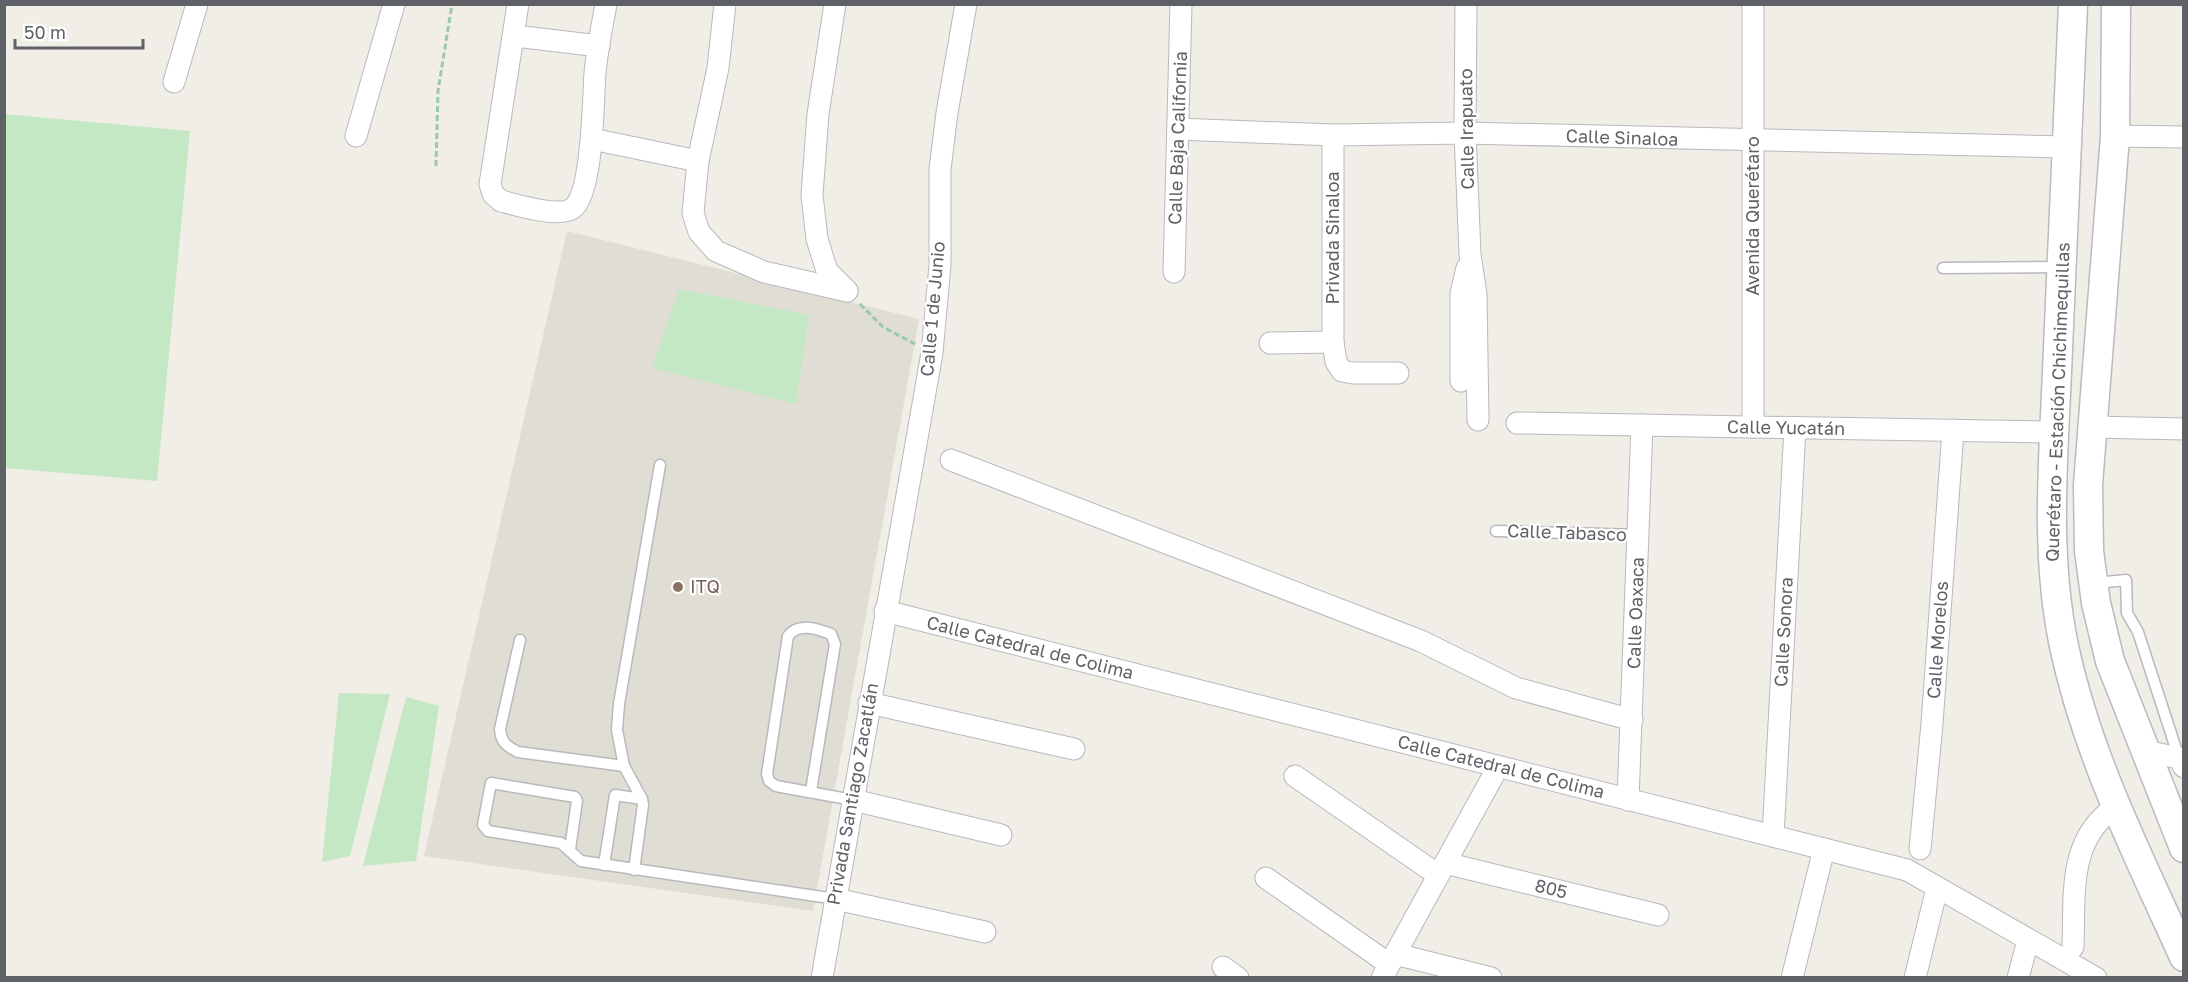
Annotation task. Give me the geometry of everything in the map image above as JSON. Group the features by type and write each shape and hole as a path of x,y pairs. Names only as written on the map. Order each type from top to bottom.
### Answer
{"main road":[{"name":"Querétaro - Estación Chichimequillas","path":"2073,4 2050,520 2053,584 2064,646 2080,710 2117,806 2184,957"},
{"name":"Querétaro - Estación Chichimequillas","path":"2116,4 2115,136 2088,485 2089,550 2093,583 2110,661 2184,848"}],"street":[{"path":"174,82 197,4"},
{"path":"356,136 394,4"},
{"path":"518,4 515,36 490,172 493,194 501,201 515,205 563,213 573,208 580,198 592,139 599,46 606,4"},
{"path":"725,4 718,68 698,161 693,213 699,231 716,251 764,272 847,291"},
{"path":"835,4 818,114 812,195 817,239 827,271 847,291"},
{"name":"Calle 1 de Junio","path":"885,611 932,353 940,265 940,168 946,112 966,4"},
{"name":"Calle Baja California","path":"1174,272 1181,4"},
{"name":"Calle Irapuato","path":"1466,4 1465,133 1470,254 1476,294 1478,420"},
{"name":"Avenida Querétaro","path":"1753,4 1754,427"},
{"path":"515,36 599,46"},
{"name":"Calle Sinaloa","path":"1178,129 1333,135 1465,133 2067,147"},
{"name":"Privada Sinaloa","path":"1333,135 1333,342 1336,362 1342,371 1353,373 1398,373"},
{"path":"2115,136 2184,137"},
{"path":"592,139 698,161"},
{"name":"Calle Irapuato","path":"1461,381 1461,293 1470,254"},
{"path":"1270,343 1333,342"},
{"name":"Calle Yucatán","path":"1517,423 2054,432"},
{"name":"Calle Oaxaca","path":"1628,800 1642,425"},
{"path":"2093,427 2184,429"},
{"name":"Calle Sonora","path":"1773,836 1795,428"},
{"name":"Calle Morelos","path":"1920,849 1932,724 1953,430"},
{"path":"951,460 1421,641 1515,688 1632,720"},
{"name":"Privada Santiago Zacatlán","path":"822,978 885,611"},
{"name":"Calle Catedral de Colima","path":"885,611 1916,873 1937,888 2096,978"},
{"path":"869,703 1074,749"},
{"path":"2145,751 2181,762"},
{"path":"1389,965 1498,767"},
{"path":"1295,776 1442,869"},
{"path":"853,800 1001,835"},
{"path":"2073,947 2076,868 2084,841 2092,827 2117,806"},
{"path":"1792,978 1824,849"},
{"name":"805","path":"1442,869 1658,915"},
{"path":"1266,878 1389,965 1491,978"},
{"path":"1915,978 1937,888"},
{"path":"836,899 985,932"},
{"path":"2018,978 2028,939"}],"lane":[{"path":"1943,268 2061,267"},
{"path":"634,870 642,799 624,766 617,730 619,704 660,465"},
{"name":"Calle Tabasco","path":"1496,531 1638,535"},
{"path":"2093,583 2126,580 2127,613 2138,632 2181,762"},
{"path":"811,791 835,644 831,634 801,627 794,629 788,636 767,774 769,781 776,786 853,800"},
{"path":"520,640 500,729 501,738 507,746 518,752 624,766"},
{"path":"570,849 577,801 575,797 491,783 483,829 561,843 581,861 836,899"},
{"path":"604,865 615,795 642,799"}],"path":[{"path":"436,166 438,91 452,4"},
{"path":"847,291 883,327 932,353"}],"shaded area":[{"name":"ITQ","path":"567,231 919,319 813,911 424,856"}],"green space":[{"path":"4,114 190,131 157,481 5,468"},
{"path":"679,289 809,315 796,404 652,368"},
{"path":"339,693 390,694 350,856 322,862"},
{"path":"406,697 439,706 416,861 363,866"}],"place":[{"name":"ITQ","path":"678,587"}]}
